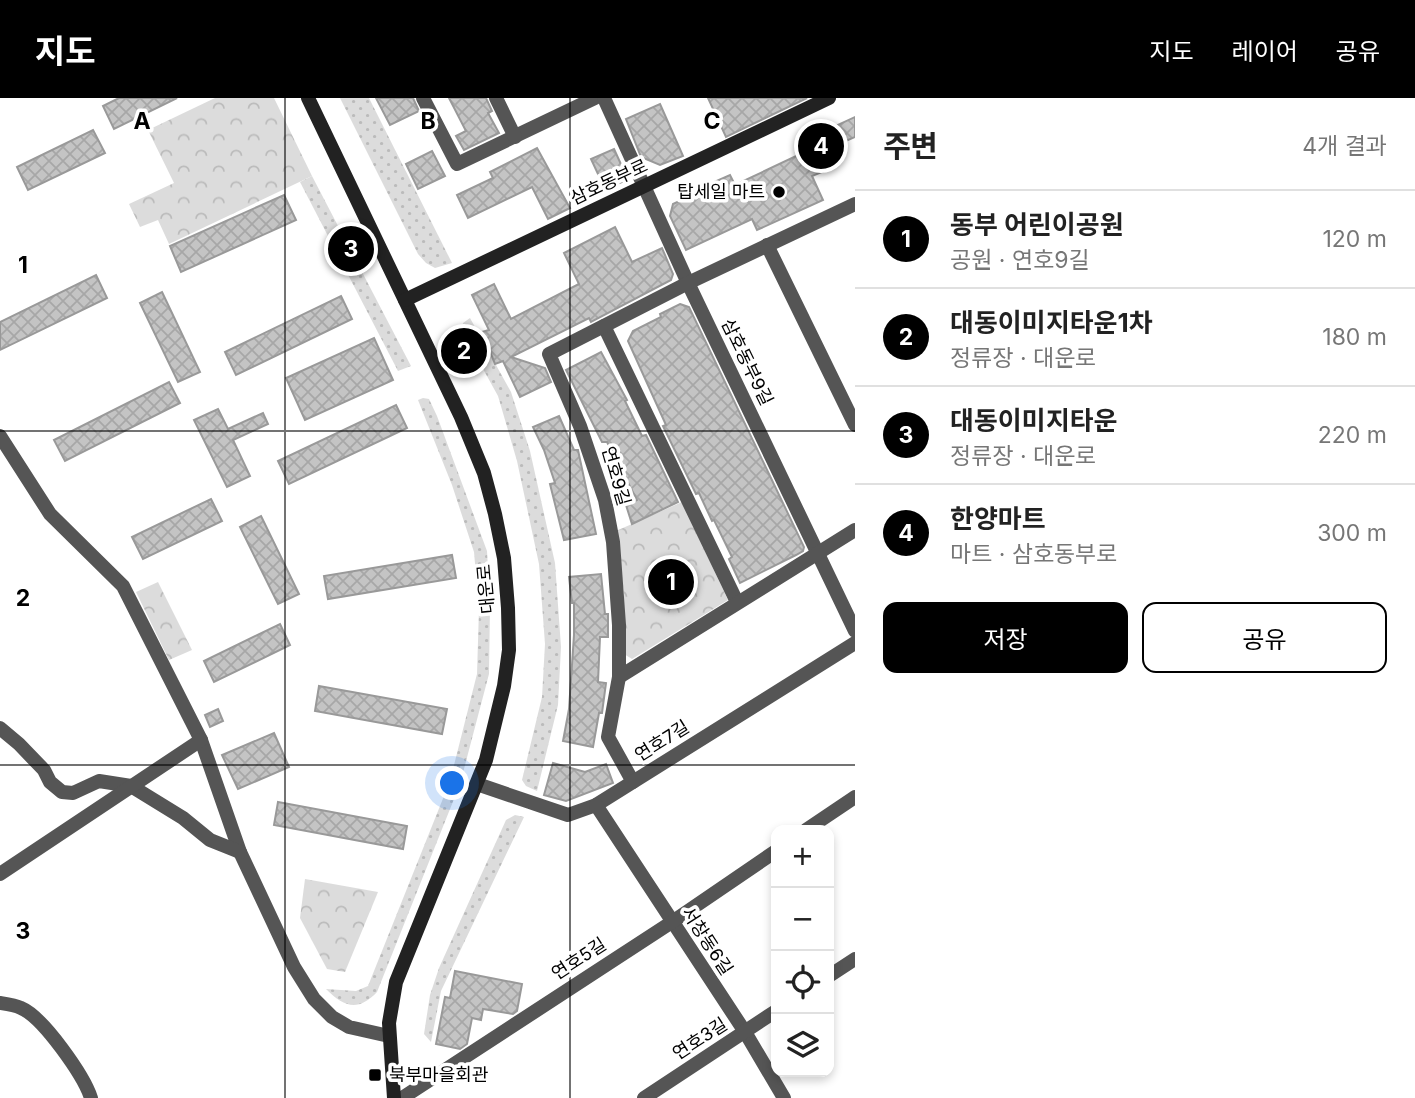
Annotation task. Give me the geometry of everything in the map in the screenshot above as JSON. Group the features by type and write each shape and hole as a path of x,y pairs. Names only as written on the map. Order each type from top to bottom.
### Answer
{"street":[{"name":"대운로","path":"308,98 461,417 484,473 504,558 508,608 507,662 496,723 477,784 396,982 389,1023 394,1098"},
{"path":"423,98 457,164 595,98"},
{"path":"496,98 514,137"},
{"name":"삼호동부9길","path":"604,98 688,283 855,631"},
{"name":"삼호동부로","path":"405,300 829,98"},
{"name":"연호9길","path":"633,782 608,737 619,677 617,591 613,542 605,500 580,426 549,354 688,283 851,205 855,221"},
{"path":"767,245 855,425"},
{"path":"604,326 737,602"},
{"path":"0,436 50,514 123,586 201,740 240,852 294,967 314,999 332,1017 349,1027 389,1036"},
{"path":"619,677 855,530"},
{"name":"연호7길","path":"477,784 568,815 596,805 855,643"},
{"path":"0,729 19,744 44,770 50,782 62,792 73,793 99,781 131,786 183,818 210,840 240,852"},
{"path":"0,874 201,740"},
{"path":"813,825 855,797"},
{"name":"서창동6길","path":"596,805 784,1098"},
{"name":"연호5길","path":"402,1098 771,854"},
{"path":"834,973 855,959"},
{"path":"0,1003 23,1009 51,1034 87,1086 91,1098"},
{"name":"연호3길","path":"644,1098 771,1014"}],"green space":[{"path":"215,98 274,98 312,176 169,244 158,220 140,227 129,204 174,183 148,130"},
{"path":"340,98 369,98 452,263 435,268 418,254"},
{"path":"312,176 411,366 398,371 300,182"},
{"path":"470,318 511,392 530,451 555,563 561,647 558,705 537,791 526,786 522,780 542,697 545,644 539,564 517,461 498,396 462,331 463,323"},
{"path":"429,399 437,416 487,551 490,606 489,674 460,784 377,992 364,1002 351,1005 339,1000 326,989 356,991 368,986 450,781 477,674 479,609 474,552 452,485 418,400"},
{"path":"682,502 728,600 632,659 624,654 624,594 616,531"},
{"path":"158,582 192,650 169,660 136,592"},
{"path":"515,815 524,817 441,991 431,1042 424,1034 430,995 439,968 506,820"},
{"path":"305,879 378,892 345,972 327,969 300,918"}],"building":[{"path":"119,98 177,98 114,129 103,106"},
{"path":"376,98 413,98 419,111 390,125"},
{"path":"449,98 486,98 492,111 488,113 499,133 464,150 456,136 466,131"},
{"path":"708,98 807,98 726,137"},
{"path":"660,104 683,156 660,165 641,157 626,119"},
{"path":"855,117 855,137 821,152 829,169 812,176 823,200 757,230 752,219 686,250 670,216 673,204 730,175 735,185 809,150 805,140"},
{"path":"93,130 105,153 28,190 17,167"},
{"path":"537,148 570,208 548,219 532,187 468,218 457,195 493,178 490,172"},
{"path":"614,149 625,173 622,182 605,189 591,159"},
{"path":"432,151 445,176 418,189 406,164"},
{"path":"284,195 296,220 181,272 170,246"},
{"path":"615,227 632,262 662,248 673,274 671,280 591,322 589,318 511,357 545,368 551,382 520,397 503,361 495,364 482,332 489,330 472,295 494,284 511,319 579,284 564,253"},
{"path":"96,275 107,298 0,350 0,322"},
{"path":"162,292 200,372 178,382 140,303"},
{"path":"341,296 352,319 236,375 225,352"},
{"path":"680,304 689,307 804,547 803,551 796,555 740,583 729,559 732,557 714,520 712,521 699,493 696,494 663,426 666,425 628,341 633,331"},
{"path":"374,338 393,380 305,420 286,378"},
{"path":"601,352 627,400 625,401 642,436 646,435 678,502 632,524 626,505 637,500 607,442 602,442 566,370"},
{"path":"169,382 180,403 65,461 54,440"},
{"path":"396,405 407,428 289,484 278,461"},
{"path":"218,409 228,429 263,413 268,424 233,440 250,476 227,487 194,420"},
{"path":"559,416 574,450 578,450 596,534 564,540 550,484 555,483 533,427"},
{"path":"211,499 222,521 143,559 132,537"},
{"path":"261,516 299,594 278,604 240,527"},
{"path":"452,555 456,578 328,599 324,576"},
{"path":"601,574 605,614 608,614 608,637 600,637 598,682 606,683 593,747 563,741 569,709 574,635 574,603 569,577"},
{"path":"280,624 290,645 214,682 204,661"},
{"path":"319,686 447,709 442,734 315,711"},
{"path":"218,709 223,721 210,727 205,715"},
{"path":"274,733 289,767 238,789 222,755"},
{"path":"553,763 585,772 606,764 613,783 566,801 544,795"},
{"path":"278,802 407,826 403,849 274,825"},
{"path":"455,971 522,984 517,1011 513,1014 483,1009 481,1020 472,1018 467,1044 460,1049 436,1044 445,997 450,998"}],"place":[{"name":"한양마트","path":"821,146"},
{"name":"탑세일 마트","path":"779,192"},
{"name":"대동이미지타운","path":"351,249"},
{"name":"대동이미지타운1차","path":"464,351"},
{"name":"동부 어린이공원","path":"671,582"},
{"name":"북부마을회관","path":"375,1075"}]}
